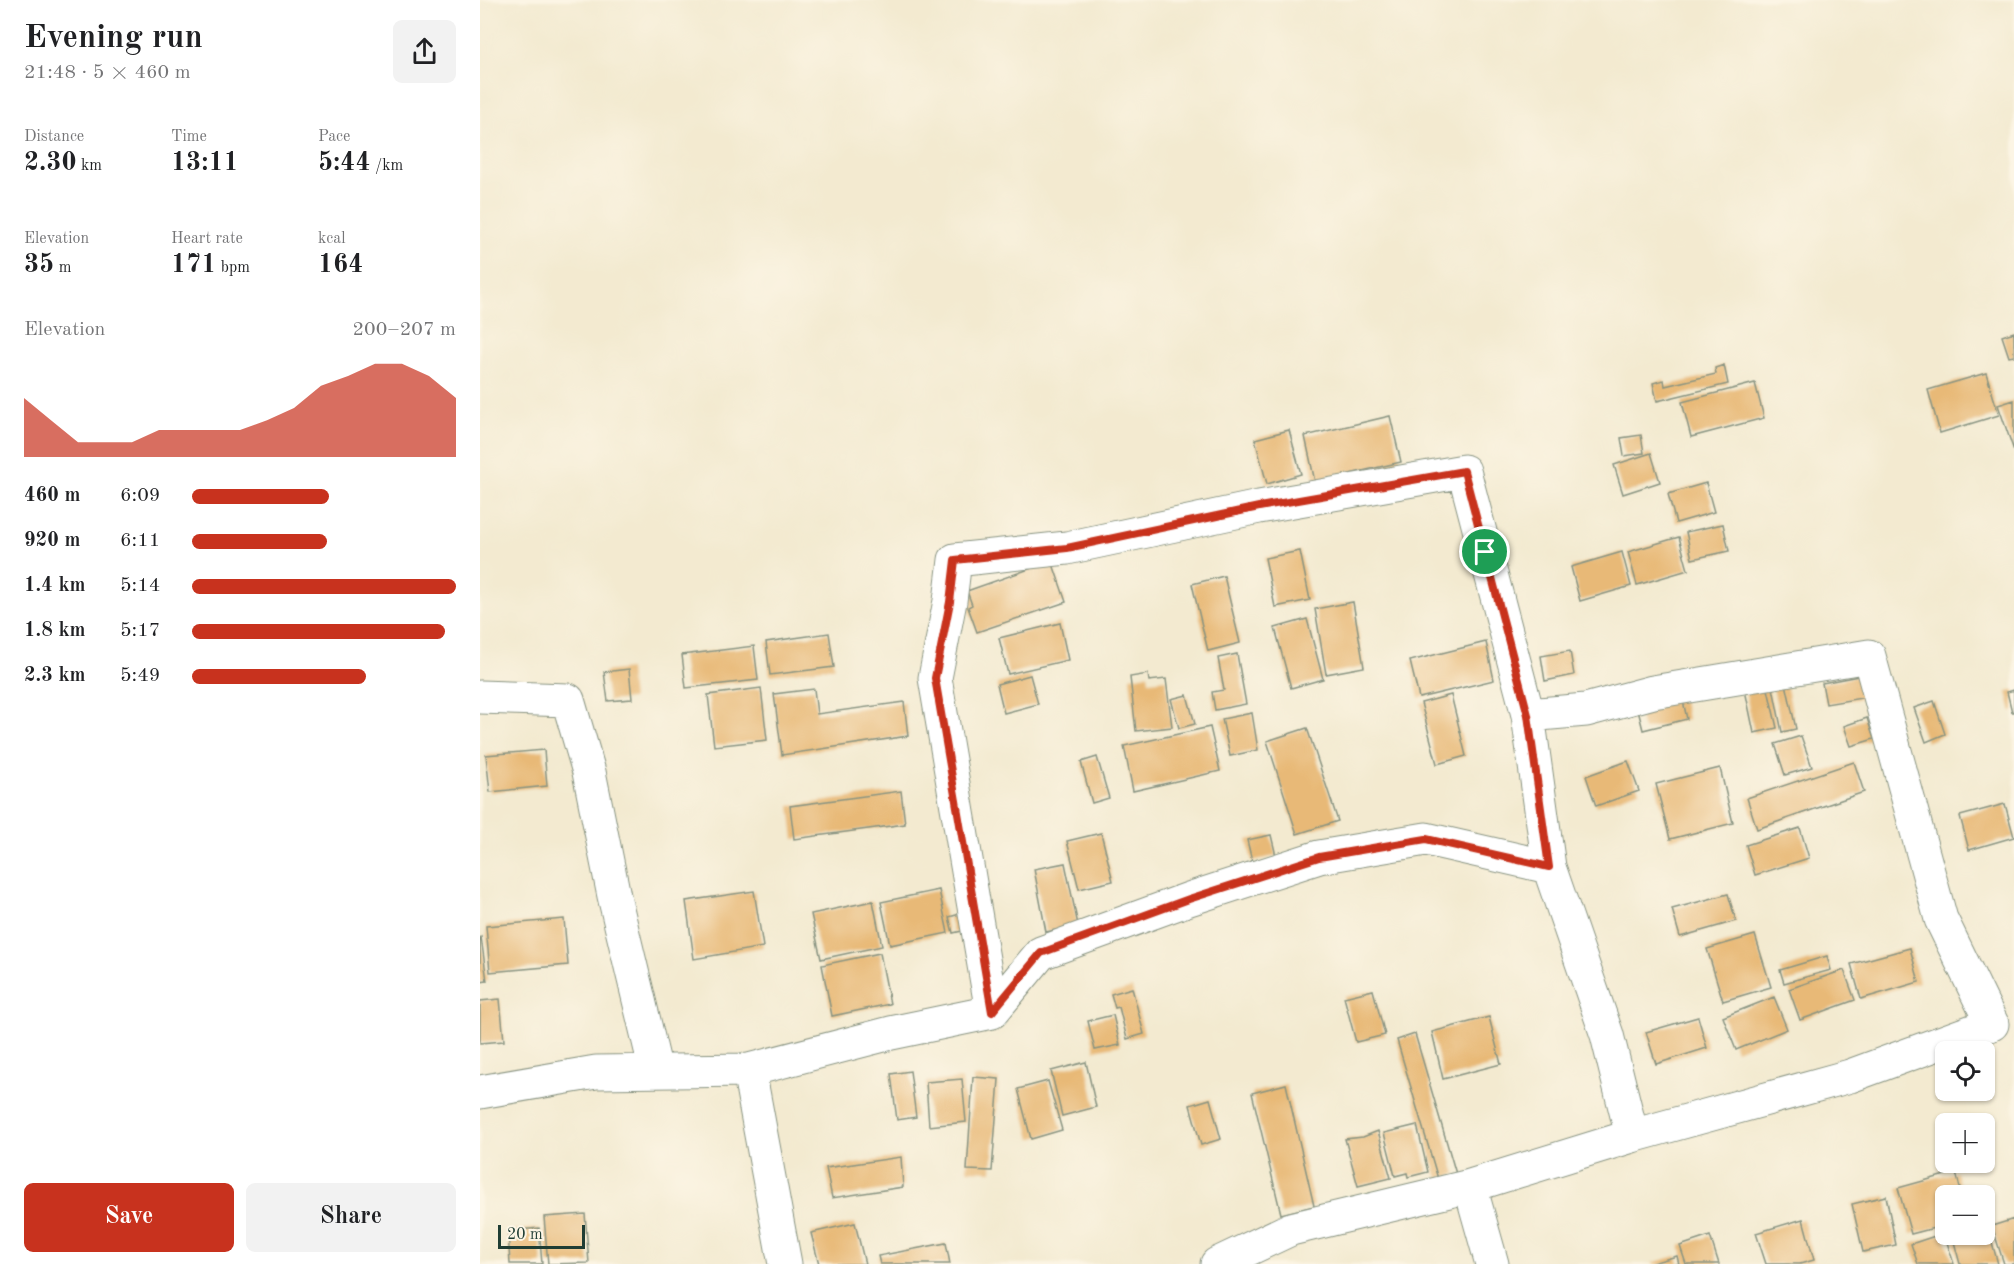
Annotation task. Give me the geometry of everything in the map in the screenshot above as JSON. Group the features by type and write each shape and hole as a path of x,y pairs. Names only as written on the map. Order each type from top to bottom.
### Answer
{"street":[{"path":"992,1012 935,678 950,602 955,560 1067,548 1259,507 1464,471 1528,715 1549,867 1606,1035 1632,1136"},
{"path":"1217,1264 1291,1229 1470,1186 1632,1136 1850,1076 2003,1021 1941,919 1869,656 1653,692 1586,710 1528,715"},
{"path":"480,697 568,700 589,772 614,896 656,1071"},
{"path":"480,1092 597,1072 749,1070 891,1033 992,1012 1041,953 1189,899 1319,857 1426,839 1549,867"},
{"path":"749,1070 785,1264"},
{"path":"1470,1186 1492,1264"}],"building":[{"path":"2014,332 2014,356 2009,357 2002,336"},
{"path":"1724,365 1728,384 1657,401 1653,383 1664,380 1665,386 1716,374 1715,368"},
{"path":"1986,373 1999,415 1940,433 1928,390"},
{"path":"1755,383 1764,418 1691,437 1682,402"},
{"path":"2014,400 2014,451 1998,405"},
{"path":"1390,416 1401,462 1315,482 1305,436"},
{"path":"1289,430 1301,474 1267,484 1255,439"},
{"path":"1641,435 1644,453 1624,456 1621,438"},
{"path":"1651,453 1660,482 1623,494 1614,465"},
{"path":"1706,483 1714,512 1676,523 1668,494"},
{"path":"1723,524 1729,551 1692,559 1686,532"},
{"path":"1679,537 1688,570 1637,585 1628,552"},
{"path":"1300,551 1310,600 1275,607 1265,558"},
{"path":"1622,552 1631,586 1580,601 1571,567"},
{"path":"1052,561 1066,602 977,632 968,607 972,605 967,591"},
{"path":"1224,576 1240,643 1208,651 1192,584"},
{"path":"1353,602 1364,667 1326,674 1315,609"},
{"path":"1307,619 1323,679 1291,688 1275,628"},
{"path":"1060,623 1068,660 1008,674 999,638"},
{"path":"829,633 834,667 770,675 766,642"},
{"path":"1486,642 1494,680 1419,698 1410,661"},
{"path":"754,646 758,680 686,688 682,655"},
{"path":"1570,651 1574,675 1545,681 1541,656"},
{"path":"1237,654 1246,704 1215,710 1212,692 1224,690 1218,658"},
{"path":"629,669 632,699 608,701 604,672"},
{"path":"1148,674 1149,681 1166,679 1172,727 1136,731 1130,677"},
{"path":"1030,675 1038,704 1004,713 997,684"},
{"path":"1864,675 1868,697 1826,704 1822,683"},
{"path":"1785,679 1796,729 1782,732 1772,683"},
{"path":"1767,685 1777,728 1754,733 1745,690"},
{"path":"761,688 767,740 714,746 708,695"},
{"path":"814,689 817,714 904,702 908,736 782,755 774,694"},
{"path":"2014,690 2014,712 2012,712 2007,692"},
{"path":"1187,695 1195,724 1179,728 1171,699"},
{"path":"1451,695 1466,756 1437,764 1421,703"},
{"path":"1682,696 1687,719 1643,730 1637,706"},
{"path":"1934,701 1945,734 1926,742 1914,708"},
{"path":"1252,713 1258,750 1230,756 1222,719"},
{"path":"1867,718 1874,739 1851,746 1844,726"},
{"path":"1210,727 1220,771 1133,791 1124,746"},
{"path":"1307,728 1338,821 1297,834 1267,741"},
{"path":"1801,736 1812,767 1785,775 1775,744"},
{"path":"544,750 547,786 490,792 486,755"},
{"path":"1097,757 1109,798 1092,803 1081,762"},
{"path":"1628,761 1639,791 1596,806 1586,776"},
{"path":"1854,762 1864,792 1757,829 1747,798"},
{"path":"1720,768 1733,823 1670,839 1656,784"},
{"path":"901,791 905,824 794,839 790,806"},
{"path":"2005,804 2014,837 1969,850 1960,816"},
{"path":"1800,828 1809,858 1755,875 1746,845"},
{"path":"1101,833 1113,881 1079,889 1067,841"},
{"path":"1271,835 1276,856 1252,861 1247,840"},
{"path":"1065,863 1078,925 1046,932 1034,869"},
{"path":"939,890 948,933 890,945 881,902"},
{"path":"754,891 763,947 694,959 686,901"},
{"path":"1728,894 1736,921 1680,937 1672,909"},
{"path":"873,901 882,946 821,959 811,914"},
{"path":"967,912 971,929 953,933 949,917"},
{"path":"564,919 568,965 490,972 486,926"},
{"path":"1755,935 1771,987 1723,1001 1707,949"},
{"path":"480,938 487,981 480,982"},
{"path":"1910,948 1919,982 1861,999 1851,964"},
{"path":"880,953 890,1004 832,1016 822,965"},
{"path":"1827,956 1831,970 1784,983 1780,970"},
{"path":"1844,970 1855,1000 1800,1020 1789,989"},
{"path":"1132,988 1144,1034 1127,1039 1119,1007 1115,1008 1111,994"},
{"path":"1373,990 1385,1035 1356,1042 1344,997"},
{"path":"1774,997 1787,1029 1736,1050 1723,1017"},
{"path":"500,999 504,1041 480,1043 480,1001"},
{"path":"1113,1015 1120,1045 1095,1050 1088,1021"},
{"path":"1489,1017 1501,1064 1443,1079 1432,1032"},
{"path":"1698,1017 1707,1048 1656,1064 1646,1032"},
{"path":"1415,1034 1456,1174 1438,1179 1397,1040"},
{"path":"1086,1062 1096,1107 1062,1116 1051,1071"},
{"path":"910,1071 916,1117 897,1120 891,1074"},
{"path":"973,1077 999,1079 992,1171 967,1170"},
{"path":"962,1079 966,1122 929,1126 926,1082"},
{"path":"1048,1081 1062,1130 1031,1139 1018,1089"},
{"path":"1286,1084 1314,1206 1281,1214 1252,1093"},
{"path":"1210,1099 1221,1139 1201,1145 1190,1105"},
{"path":"1417,1125 1428,1172 1408,1177 1407,1173 1395,1176 1384,1133"},
{"path":"1378,1131 1391,1178 1358,1186 1345,1139 1363,1137"},
{"path":"901,1157 903,1187 832,1198 826,1168"},
{"path":"1952,1173 1956,1173 1959,1185 1935,1185 1935,1228 1911,1234 1898,1188"},
{"path":"1886,1196 1896,1245 1863,1252 1852,1204"},
{"path":"585,1214 589,1263 548,1264 544,1217"},
{"path":"1803,1219 1814,1260 1800,1264 1766,1264 1756,1233"},
{"path":"2014,1219 2014,1264 2004,1264 1995,1236 1995,1225"},
{"path":"855,1223 865,1264 819,1264 811,1233"},
{"path":"539,1228 542,1264 510,1264 508,1231"},
{"path":"1710,1236 1719,1264 1686,1264 1680,1246"},
{"path":"1935,1236 1935,1245 1948,1245 1954,1264 1918,1264 1911,1244"},
{"path":"946,1243 950,1264 880,1264 878,1256"},
{"path":"1955,1245 1993,1245 1998,1264 1960,1264"},
{"path":"1677,1256 1679,1264 1652,1264 1652,1263"}],"route":[{"path":"1464,471 1485,552 1528,715 1549,867 1426,839 1319,857 1189,899 1041,953 992,1012 935,678 950,602 955,560 1067,548 1259,507 1464,471"}]}
